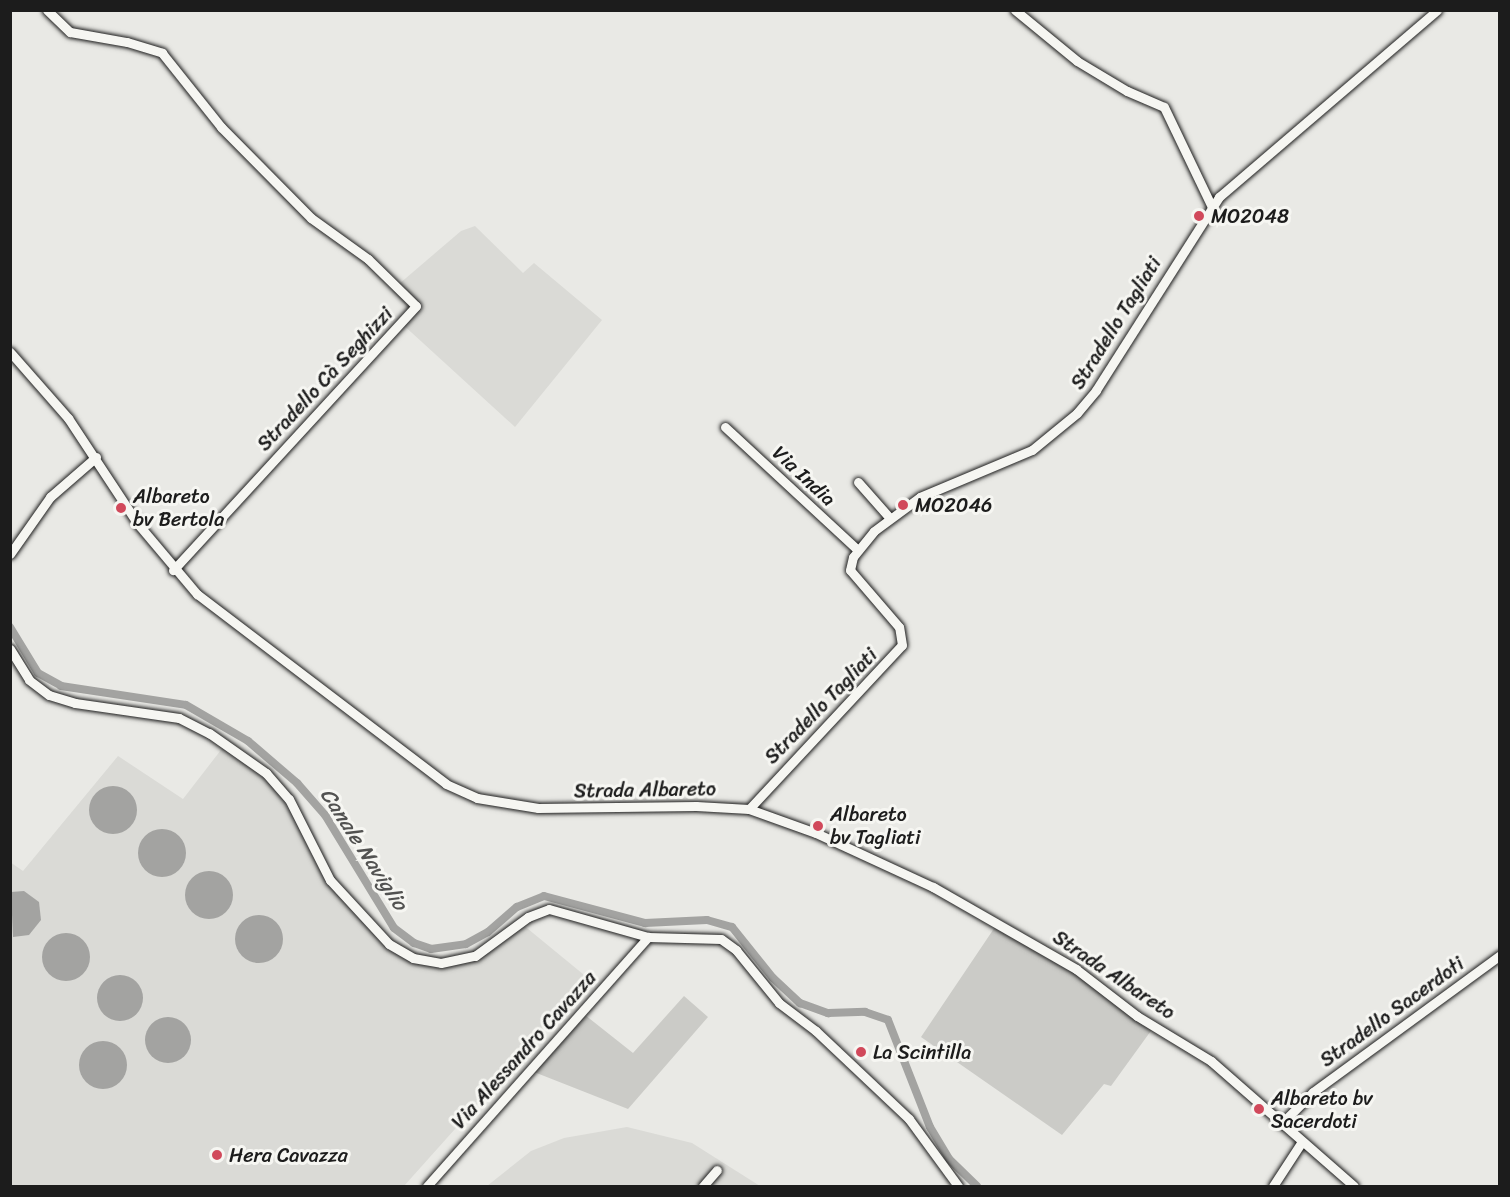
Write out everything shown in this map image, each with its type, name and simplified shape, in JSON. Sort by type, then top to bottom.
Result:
[{"type":"street","name":"Stradello Cà Seghizzi","points":[[47,10],[70,32],[127,42],[162,53],[221,127],[311,218],[368,259],[416,306],[173,570]]},
{"type":"street","points":[[1015,10],[1077,61],[1127,91],[1164,107],[1212,207]]},
{"type":"street","name":"Stradello Tagliati","points":[[749,809],[902,645],[899,627],[852,574],[851,561],[858,550],[889,518],[920,497],[1032,450],[1077,413],[1096,390],[1212,207],[1287,137],[1437,10]]},
{"type":"street","name":"Strada Albareto","points":[[10,352],[96,457],[138,524],[173,570],[197,594],[406,756],[462,793],[496,803],[538,808],[696,806],[749,809],[816,833],[923,882],[1052,955],[1137,1016],[1211,1061],[1301,1143],[1353,1186]]},
{"type":"street","name":"Via India","points":[[725,427],[858,550]]},
{"type":"street","points":[[10,554],[50,497],[96,457]]},
{"type":"street","points":[[858,482],[889,518]]},
{"type":"street","points":[[10,649],[29,680],[49,695],[75,703],[179,718],[210,733],[266,774],[289,799],[330,880],[389,944],[407,956],[441,963],[469,958],[545,910],[648,937],[715,937],[731,946],[779,1003],[816,1031],[909,1119],[958,1186]]},
{"type":"street","name":"Via Alessandro Cavazza","points":[[427,1186],[648,937]]},
{"type":"street","name":"Stradello Sacerdoti","points":[[1281,1124],[1313,1092],[1500,955]]},
{"type":"street","points":[[1273,1186],[1301,1143]]},
{"type":"street","points":[[703,1186],[717,1170]]},
{"type":"shaded area","points":[[475,226],[523,273],[534,263],[602,320],[515,427],[400,322],[409,309],[392,290],[461,231]]},
{"type":"shaded area","points":[[224,746],[277,788],[330,885],[392,951],[415,963],[440,966],[467,962],[483,957],[522,924],[589,979],[404,1186],[11,1186],[10,862],[23,871],[118,756],[183,799]]},
{"type":"shaded area","points":[[108,786],[118,786],[130,793],[137,805],[137,815],[130,827],[118,834],[108,834],[93,823],[89,815],[89,805],[100,790]]},
{"type":"shaded area","points":[[157,829],[167,829],[179,836],[186,848],[186,858],[179,870],[167,877],[157,877],[142,866],[138,858],[138,848],[149,833]]},
{"type":"shaded area","points":[[209,871],[226,878],[233,895],[226,912],[209,919],[192,912],[185,895],[192,878]]},
{"type":"shaded area","points":[[24,891],[39,902],[41,920],[29,935],[13,937],[11,892]]},
{"type":"shaded area","points":[[259,915],[276,922],[283,939],[276,956],[259,963],[242,956],[235,939],[242,922]]},
{"type":"shaded area","points":[[995,927],[1077,974],[1153,1028],[1111,1086],[1104,1084],[1062,1135],[921,1037]]},
{"type":"shaded area","points":[[66,933],[83,940],[90,957],[83,974],[66,981],[49,974],[42,957],[49,940]]},
{"type":"shaded area","points":[[120,975],[129,976],[136,982],[142,989],[142,1007],[136,1014],[129,1020],[120,1021],[111,1020],[104,1014],[98,1007],[97,998],[98,989],[104,982],[111,976]]},
{"type":"shaded area","points":[[684,996],[708,1017],[628,1109],[534,1072],[585,1015],[633,1053]]},
{"type":"shaded area","points":[[173,1017],[185,1023],[190,1031],[190,1049],[185,1057],[177,1062],[163,1063],[151,1057],[146,1049],[145,1035],[151,1023],[159,1018]]},
{"type":"shaded area","points":[[103,1041],[120,1048],[127,1065],[120,1082],[103,1089],[86,1082],[79,1065],[86,1048]]},
{"type":"shaded area","points":[[627,1127],[692,1143],[760,1186],[487,1186],[531,1151],[564,1138]]},
{"type":"waterway","name":"Canale Naviglio","points":[[10,627],[38,673],[61,686],[186,705],[248,741],[297,783],[325,815],[394,928],[414,943],[431,949],[466,944],[488,932],[517,907],[544,896],[645,923],[707,920],[732,927],[773,978],[800,1003],[828,1013],[865,1012],[888,1020],[930,1127],[949,1159],[977,1186]]},
{"type":"place","name":"MO2048","points":[[1199,216]]},
{"type":"place","name":"MO2046","points":[[903,505]]},
{"type":"place","name":"Albareto bv Bertola","points":[[121,508]]},
{"type":"place","name":"Albareto bv Tagliati","points":[[818,826]]},
{"type":"place","name":"La Scintilla","points":[[861,1052]]},
{"type":"place","name":"Albareto bv Sacerdoti","points":[[1259,1109]]},
{"type":"place","name":"Hera Cavazza","points":[[217,1155]]}]
